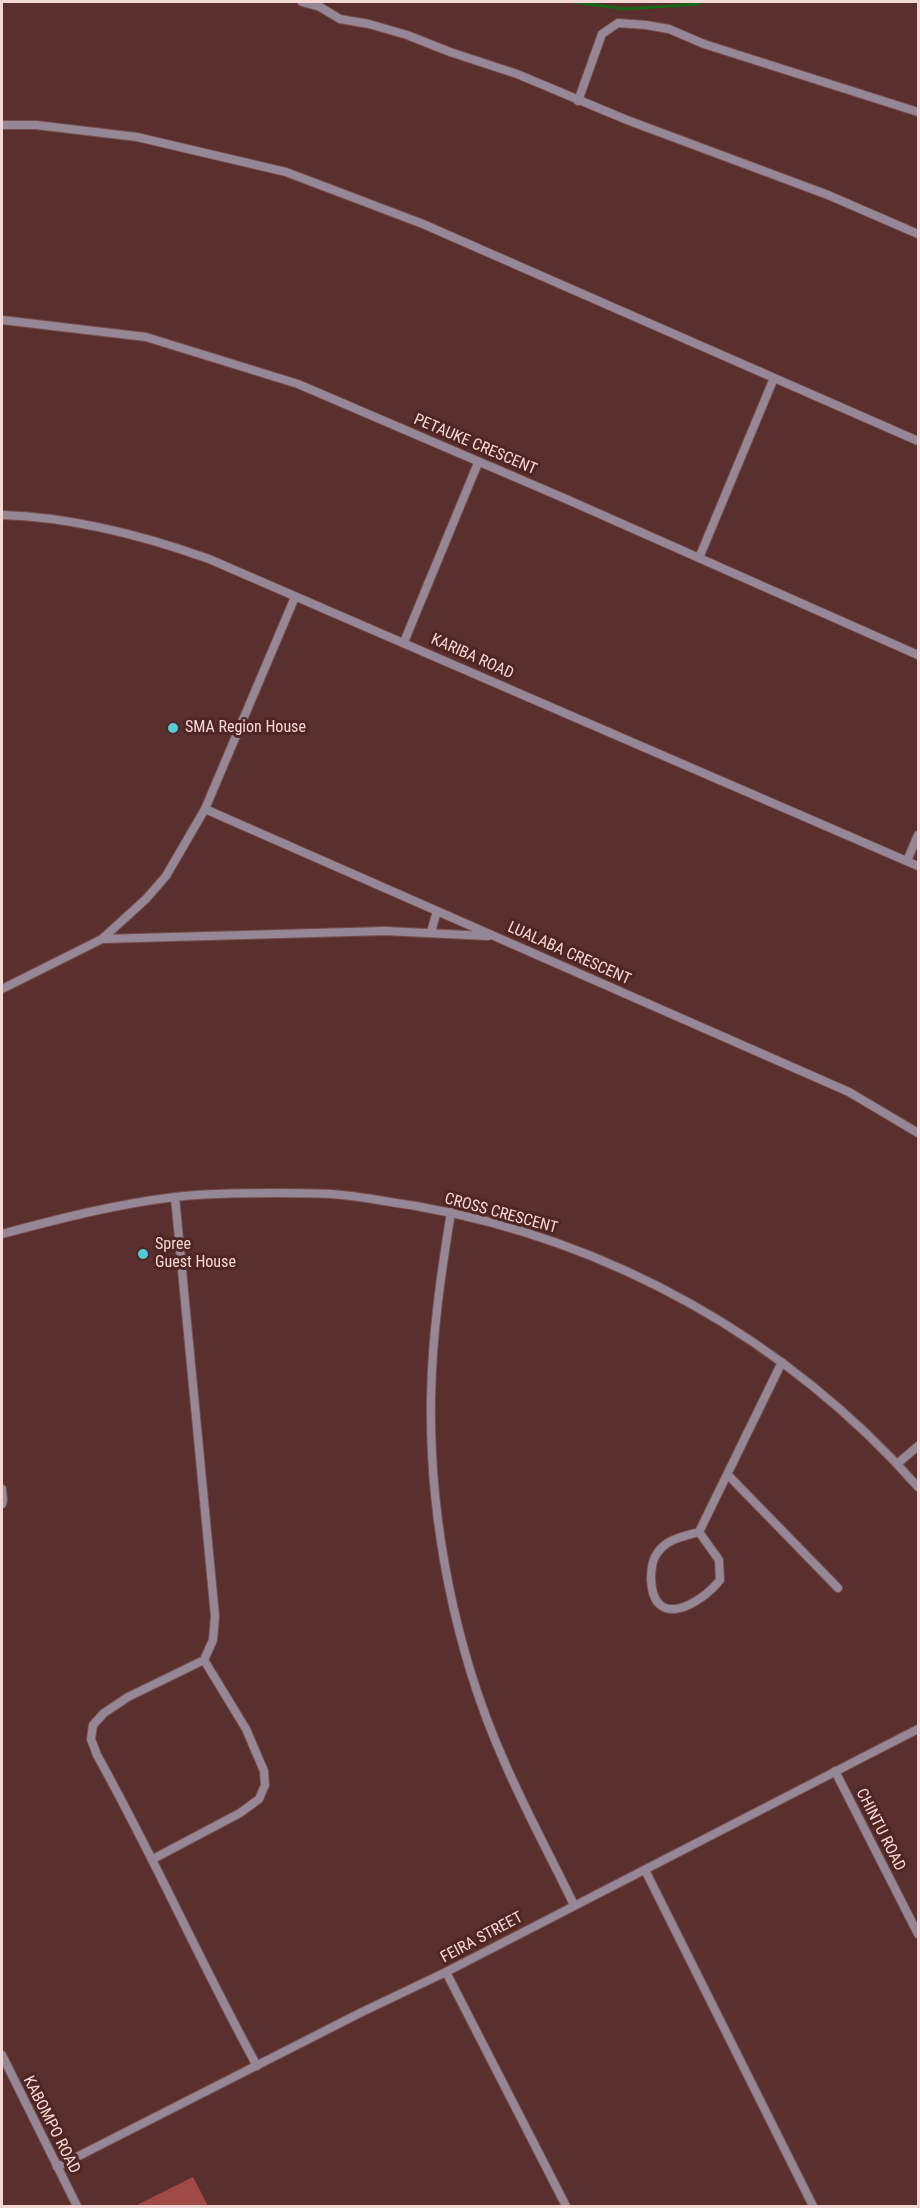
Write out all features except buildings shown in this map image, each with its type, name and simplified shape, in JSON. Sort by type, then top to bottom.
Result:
[{"type":"street","points":[[302,2],[320,7],[340,19],[369,24],[407,35],[501,68],[578,101],[828,195],[918,234]]},
{"type":"street","points":[[578,101],[602,34],[618,24],[669,28],[715,48],[918,112]]},
{"type":"street","points":[[2,124],[36,125],[137,137],[276,168],[423,224],[918,441]]},
{"type":"street","name":"PETAUKE CRESCENT","points":[[2,320],[131,335],[181,346],[298,384],[918,655]]},
{"type":"street","points":[[699,558],[774,378]]},
{"type":"street","points":[[404,642],[478,463]]},
{"type":"street","name":"KARIBA ROAD","points":[[2,515],[71,521],[157,541],[209,559],[918,866]]},
{"type":"street","points":[[2,988],[102,939],[146,899],[166,876],[205,809],[295,597]]},
{"type":"street","name":"LUALABA CRESCENT","points":[[205,809],[849,1092],[918,1133]]},
{"type":"street","points":[[907,861],[918,835]]},
{"type":"street","points":[[431,932],[437,910]]},
{"type":"street","points":[[102,939],[286,933],[431,932],[495,936]]},
{"type":"street","name":"CROSS CRESCENT","points":[[2,1234],[72,1216],[175,1197],[254,1193],[332,1194],[451,1212],[511,1228],[581,1251],[635,1274],[702,1310],[782,1362],[817,1389],[897,1464],[918,1487]]},
{"type":"street","points":[[175,1197],[215,1616],[213,1640],[204,1660],[128,1697],[104,1713],[93,1725],[91,1739],[97,1755],[153,1859],[218,1994],[257,2066]]},
{"type":"street","points":[[451,1212],[436,1310],[431,1398],[434,1488],[449,1592],[470,1669],[504,1760],[574,1905]]},
{"type":"street","points":[[699,1532],[719,1560],[720,1580],[698,1602],[674,1610],[657,1600],[652,1584],[651,1568],[657,1552],[668,1543],[699,1532],[782,1362]]},
{"type":"street","points":[[897,1464],[918,1446]]},
{"type":"street","points":[[728,1475],[838,1588]]},
{"type":"street","points":[[2,1489],[2,1504]]},
{"type":"street","points":[[153,1859],[240,1813],[259,1799],[265,1785],[264,1771],[246,1729],[204,1660]]},
{"type":"street","name":"FEIRA STREET","points":[[57,2167],[446,1972],[918,1729]]},
{"type":"street","name":"CHINTU ROAD","points":[[835,1771],[918,1934]]},
{"type":"street","points":[[645,1870],[813,2206]]},
{"type":"street","points":[[446,1972],[566,2206]]},
{"type":"street","name":"KABOMPO ROAD","points":[[2,2055],[77,2206]]},
{"type":"shaded area","points":[[193,2177],[208,2206],[135,2206]]},
{"type":"waterway","points":[[573,2],[626,9],[701,2]]},
{"type":"place","name":"SMA Region House","points":[[173,728]]},
{"type":"place","name":"Spree Guest House","points":[[143,1254]]}]
